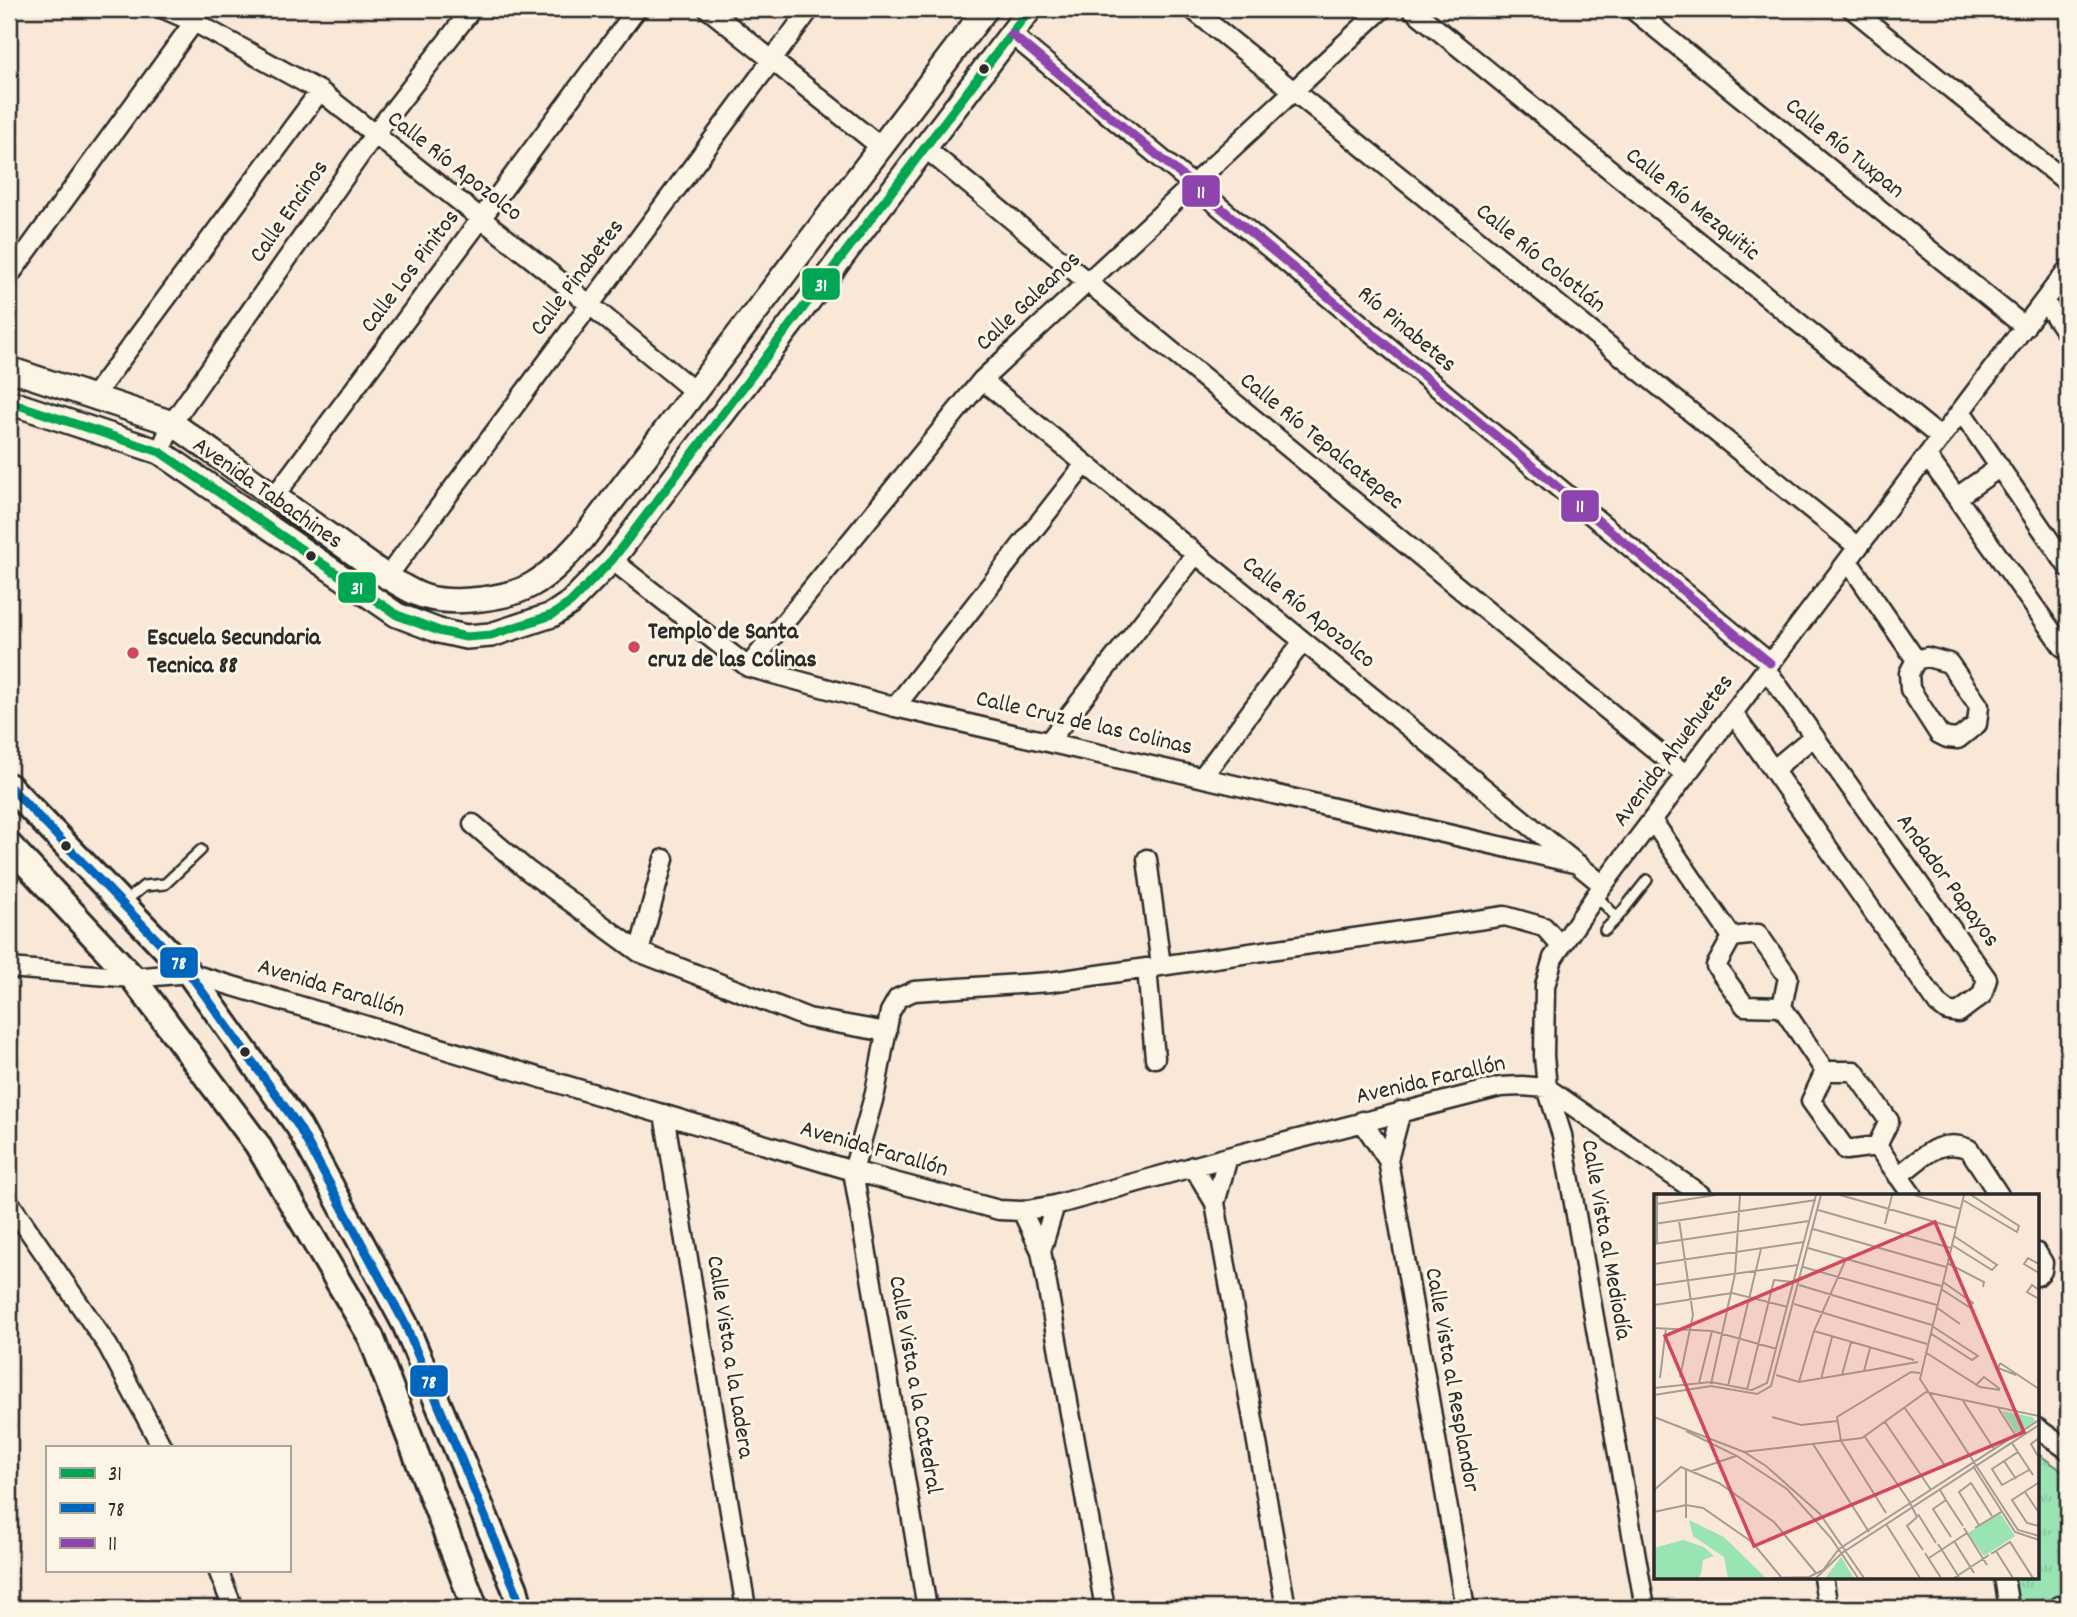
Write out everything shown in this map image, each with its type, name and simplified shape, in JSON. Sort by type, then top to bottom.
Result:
[{"type":"main road","points":[[9,786],[189,972],[299,1128],[405,1324],[515,1589],[520,1608]]},
{"type":"main road","points":[[9,845],[133,978],[257,1144],[371,1337],[475,1608]]},
{"type":"street","name":"Calle Río Apozolco","points":[[164,9],[197,15],[320,92],[589,304],[695,392]]},
{"type":"street","name":"Calle Encinos","points":[[160,452],[172,423],[374,135],[472,9]]},
{"type":"street","name":"Calle Los Pinitos","points":[[274,497],[637,9]]},
{"type":"street","points":[[708,9],[882,148]]},
{"type":"street","name":"Calle Pinabetes","points":[[387,577],[810,9]]},
{"type":"street","name":"Avenida Tabachines","points":[[9,369],[172,423],[387,577],[430,598],[457,600],[509,594],[532,585],[550,572],[582,540],[986,9]]},
{"type":"street","name":"Avenida Tabachines","points":[[9,402],[160,452],[397,615],[439,631],[466,637],[491,635],[552,615],[570,603],[612,560],[1031,9]]},
{"type":"street","name":"Calle Río Colotlán","points":[[1192,9],[1853,554],[1916,660]]},
{"type":"street","name":"Calle Galeanos","points":[[748,667],[982,380],[1382,9]]},
{"type":"street","name":"Calle Río Mezquitic","points":[[1412,9],[1941,438]]},
{"type":"street","name":"Calle Río Tuxpan","points":[[1632,9],[2025,327]]},
{"type":"street","points":[[1852,9],[2068,183]]},
{"type":"street","points":[[9,276],[197,15]]},
{"type":"street","name":"Río Pinabetes","points":[[1012,34],[1768,666]]},
{"type":"street","points":[[93,397],[320,92]]},
{"type":"street","name":"Calle Río Tepalcatepec","points":[[925,148],[1686,775]]},
{"type":"street","name":"Avenida Ahuehuetes","points":[[1547,1088],[1544,1056],[1545,986],[1553,958],[1652,820],[2068,269]]},
{"type":"street","points":[[2044,301],[2068,335]]},
{"type":"street","name":"Calle Río Apozolco","points":[[982,380],[1578,864],[1600,890]]},
{"type":"street","points":[[1961,411],[2068,567]]},
{"type":"street","points":[[1927,456],[2063,647],[2068,649]]},
{"type":"street","points":[[895,707],[1085,464]]},
{"type":"street","points":[[1957,497],[2000,467]]},
{"type":"street","points":[[1049,741],[1196,554]]},
{"type":"street","name":"Calle Cruz de las Colinas","points":[[612,560],[748,667],[895,707],[1578,864]]},
{"type":"street","points":[[1203,776],[1303,641]]},
{"type":"street","points":[[1927,657],[1949,663],[1979,706],[1977,724],[1958,739],[1939,734],[1910,689],[1909,673],[1916,660],[1927,657]]},
{"type":"street","name":"Andador Papayos","points":[[1733,713],[1938,1004],[1947,1011],[1958,1013],[1982,995],[1987,979],[1814,736],[1768,666]]},
{"type":"street","points":[[1773,769],[1814,736]]},
{"type":"street","points":[[1652,820],[1732,937]]},
{"type":"street","points":[[473,824],[527,870],[639,951],[808,1018],[887,1032]]},
{"type":"street","points":[[639,951],[664,859]]},
{"type":"street","points":[[1147,859],[1154,967],[1155,1058]]},
{"type":"street","points":[[853,1171],[875,1093],[892,1004],[898,998],[914,991],[1050,982],[1505,916],[1544,927],[1561,946]]},
{"type":"street","points":[[1732,937],[1758,934],[1788,977],[1782,1007],[1825,1071]]},
{"type":"street","points":[[1732,937],[1716,966],[1745,1006],[1782,1007]]},
{"type":"street","name":"Avenida Farallón","points":[[9,968],[133,978],[189,972],[853,1171],[999,1210],[1023,1211],[1055,1205],[1362,1121],[1500,1087],[1547,1088]]},
{"type":"street","points":[[1825,1071],[1854,1071],[1889,1121],[1877,1146]]},
{"type":"street","points":[[1825,1071],[1811,1101],[1846,1150],[1877,1146]]},
{"type":"street","points":[[1547,1088],[1700,1194]]},
{"type":"street","name":"Calle Vista al Mediodía","points":[[1547,1088],[1562,1135],[1645,1608]]},
{"type":"street","name":"Calle Vista al Resplandor","points":[[1388,1160],[1401,1111]]},
{"type":"street","name":"Calle Vista a la Ladera","points":[[664,1114],[746,1608]]},
{"type":"street","name":"Calle Vista al Resplandor","points":[[1362,1121],[1388,1160],[1465,1608]]},
{"type":"street","points":[[1898,1176],[1941,1145],[1953,1145],[1969,1149],[1998,1194]]},
{"type":"street","points":[[1877,1146],[1911,1194]]},
{"type":"street","points":[[1215,1203],[1228,1157]]},
{"type":"street","points":[[1193,1166],[1215,1203],[1286,1608]]},
{"type":"street","name":"Calle Vista a la Catedral","points":[[853,1171],[927,1608]]},
{"type":"street","points":[[9,1202],[108,1346],[161,1446]]},
{"type":"street","points":[[1041,1251],[1055,1205]]},
{"type":"street","points":[[1023,1211],[1041,1251],[1105,1608]]},
{"type":"street","points":[[2038,1255],[2043,1263],[2042,1271],[2038,1275]]},
{"type":"street","points":[[2038,1429],[2068,1450]]},
{"type":"street","points":[[219,1572],[233,1608]]},
{"type":"street","points":[[1823,1578],[1828,1608]]},
{"type":"street","points":[[2004,1578],[2009,1608]]},
{"type":"street","points":[[2061,1608],[2068,1607]]},
{"type":"lane","points":[[123,904],[144,886],[165,884],[201,850]]},
{"type":"lane","points":[[1605,930],[1647,880]]},
{"type":"lane","points":[[1600,890],[1617,918]]},
{"type":"green space","points":[[2038,1454],[2068,1475],[2068,1596],[2019,1604],[2014,1578],[2038,1578]]},
{"type":"transit line","name":"31","points":[[9,402],[160,452],[397,615],[439,631],[466,637],[491,635],[552,615],[570,603],[612,560],[1030,9]]},
{"type":"transit line","name":"11","points":[[1011,34],[1770,663]]},
{"type":"transit line","name":"78","points":[[9,786],[189,973],[299,1127],[405,1324],[515,1589],[520,1608]]},
{"type":"place","name":"Templo de Santa cruz de las Colinas","points":[[634,647]]},
{"type":"place","name":"Escuela Secundaria Tecnica 88","points":[[133,653]]}]
